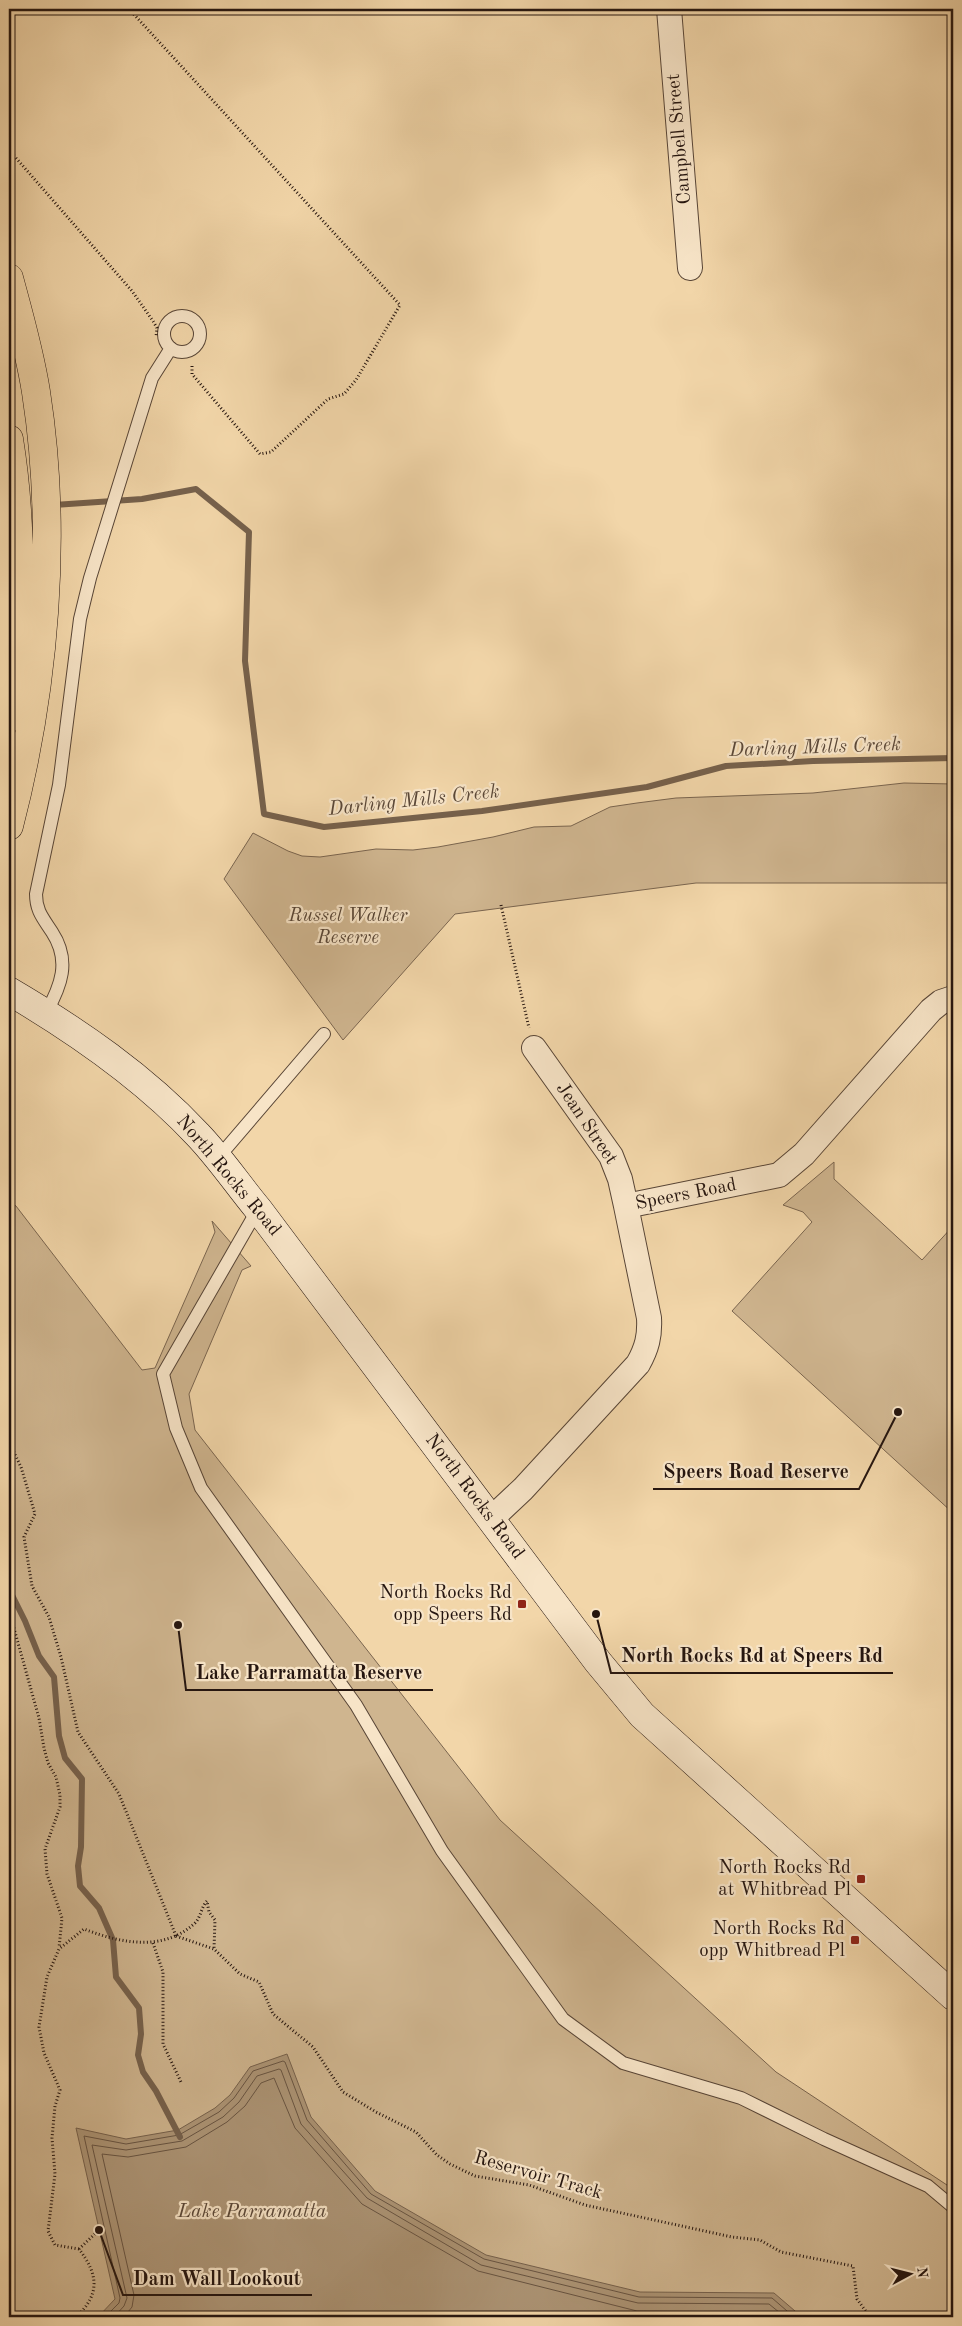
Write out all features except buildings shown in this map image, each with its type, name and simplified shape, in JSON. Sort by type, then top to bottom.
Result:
[{"type":"highway","points":[[9,278],[32,370],[42,442],[32,564],[17,640],[9,718]]},
{"type":"highway","points":[[9,442],[16,502],[32,564],[41,645],[33,713],[9,826]]},
{"type":"main road","name":"North Rocks Road","points":[[9,991],[46,1013],[147,1086],[199,1135],[258,1209],[598,1662],[642,1714],[951,1991]]},
{"type":"street","name":"Campbell Street","points":[[669,9],[690,268]]},
{"type":"street","name":"Speers Road","points":[[491,1518],[523,1489],[638,1364],[646,1348],[650,1330],[649,1318],[626,1206],[779,1175],[804,1154],[931,1010],[941,1002],[953,998]]},
{"type":"street","name":"Jean Street","points":[[534,1048],[610,1156],[620,1178],[626,1206]]},
{"type":"lane","points":[[46,1013],[60,986],[63,970],[53,934],[36,908],[36,894],[59,785],[80,619],[123,465],[152,378],[171,348]]},
{"type":"lane","points":[[217,1159],[324,1034]]},
{"type":"lane","points":[[258,1209],[164,1374],[176,1428],[201,1488],[356,1705],[442,1851],[563,2019],[623,2063],[741,2098],[824,2139],[928,2186],[953,2207]]},
{"type":"path","points":[[129,9],[400,305],[356,380],[344,394],[328,399],[270,452],[260,454],[192,374],[192,364]]},
{"type":"path","points":[[9,150],[132,290],[157,328],[156,337]]},
{"type":"path","points":[[501,905],[534,1048]]},
{"type":"path","points":[[9,1442],[21,1467],[35,1514],[24,1537],[32,1586],[49,1617],[61,1657],[78,1732],[120,1794],[176,1936]]},
{"type":"path","points":[[9,1624],[13,1625],[19,1641],[39,1718],[48,1764],[56,1777],[60,1795],[60,1808],[46,1849],[47,1874],[62,1918],[60,1949],[47,1977],[39,2027],[44,2053],[60,2090],[55,2106],[52,2138],[56,2174],[48,2231],[55,2245],[79,2249],[90,2263],[95,2284],[92,2298],[76,2317]]},
{"type":"path","points":[[60,1949],[84,1929],[113,1940],[153,1943],[176,1936],[196,1922],[204,1904],[208,1901],[209,1912],[215,1920],[214,1949]]},
{"type":"path","name":"Reservoir Track","points":[[176,1936],[214,1949],[240,1974],[259,1982],[273,2014],[313,2047],[343,2092],[376,2112],[416,2132],[437,2155],[450,2164],[475,2176],[529,2185],[585,2204],[722,2235],[760,2240],[781,2252],[853,2266],[857,2299],[870,2317]]},
{"type":"path","points":[[153,1943],[163,1972],[164,2044],[182,2082]]},
{"type":"path","points":[[79,2249],[99,2230]]},
{"type":"green space","name":"Russel Walker Reserve","points":[[904,783],[953,784],[953,883],[696,883],[455,914],[343,1040],[224,879],[253,833],[302,856],[320,857],[376,849],[413,850],[493,837],[534,827],[571,826],[610,807],[637,803],[676,798],[813,793]]},
{"type":"green space","points":[[834,1162],[834,1179],[922,1260],[953,1226],[953,1513],[732,1311],[812,1222],[803,1212],[783,1205]]},
{"type":"green space","points":[[9,1201],[16,1206],[142,1370],[155,1368],[215,1232],[212,1221],[251,1266],[242,1270],[189,1394],[195,1430],[500,1820],[776,2072],[953,2189],[953,2317],[9,2317]]},
{"type":"water","name":"Lake Parramatta","points":[[287,2054],[311,2117],[375,2191],[486,2255],[640,2292],[774,2293],[802,2317],[98,2317],[115,2299],[76,2128],[126,2139],[178,2130],[215,2108],[230,2095],[250,2067]]},
{"type":"waterway","name":"Darling Mills Creek","points":[[54,505],[142,499],[196,489],[249,532],[245,661],[264,814],[324,827],[482,811],[647,787],[726,766],[813,761],[953,758]]},
{"type":"waterway","points":[[9,1540],[9,1555]]},
{"type":"waterway","points":[[9,1589],[25,1621],[39,1656],[54,1677],[59,1736],[65,1758],[82,1779],[81,1847],[78,1866],[80,1886],[99,1908],[113,1940],[116,1977],[139,2008],[141,2034],[138,2055],[143,2072],[156,2091],[180,2137]]},
{"type":"place","name":"Speers Road Reserve","points":[[898,1412]]},
{"type":"place","name":"North Rocks Rd opp Speers Rd","points":[[522,1604]]},
{"type":"place","name":"North Rocks Rd at Speers Rd","points":[[596,1614]]},
{"type":"place","name":"Lake Parramatta Reserve","points":[[178,1625]]},
{"type":"place","name":"North Rocks Rd at Whitbread Pl","points":[[861,1879]]},
{"type":"place","name":"North Rocks Rd opp Whitbread Pl","points":[[855,1940]]},
{"type":"place","name":"Dam Wall Lookout","points":[[99,2230]]}]
